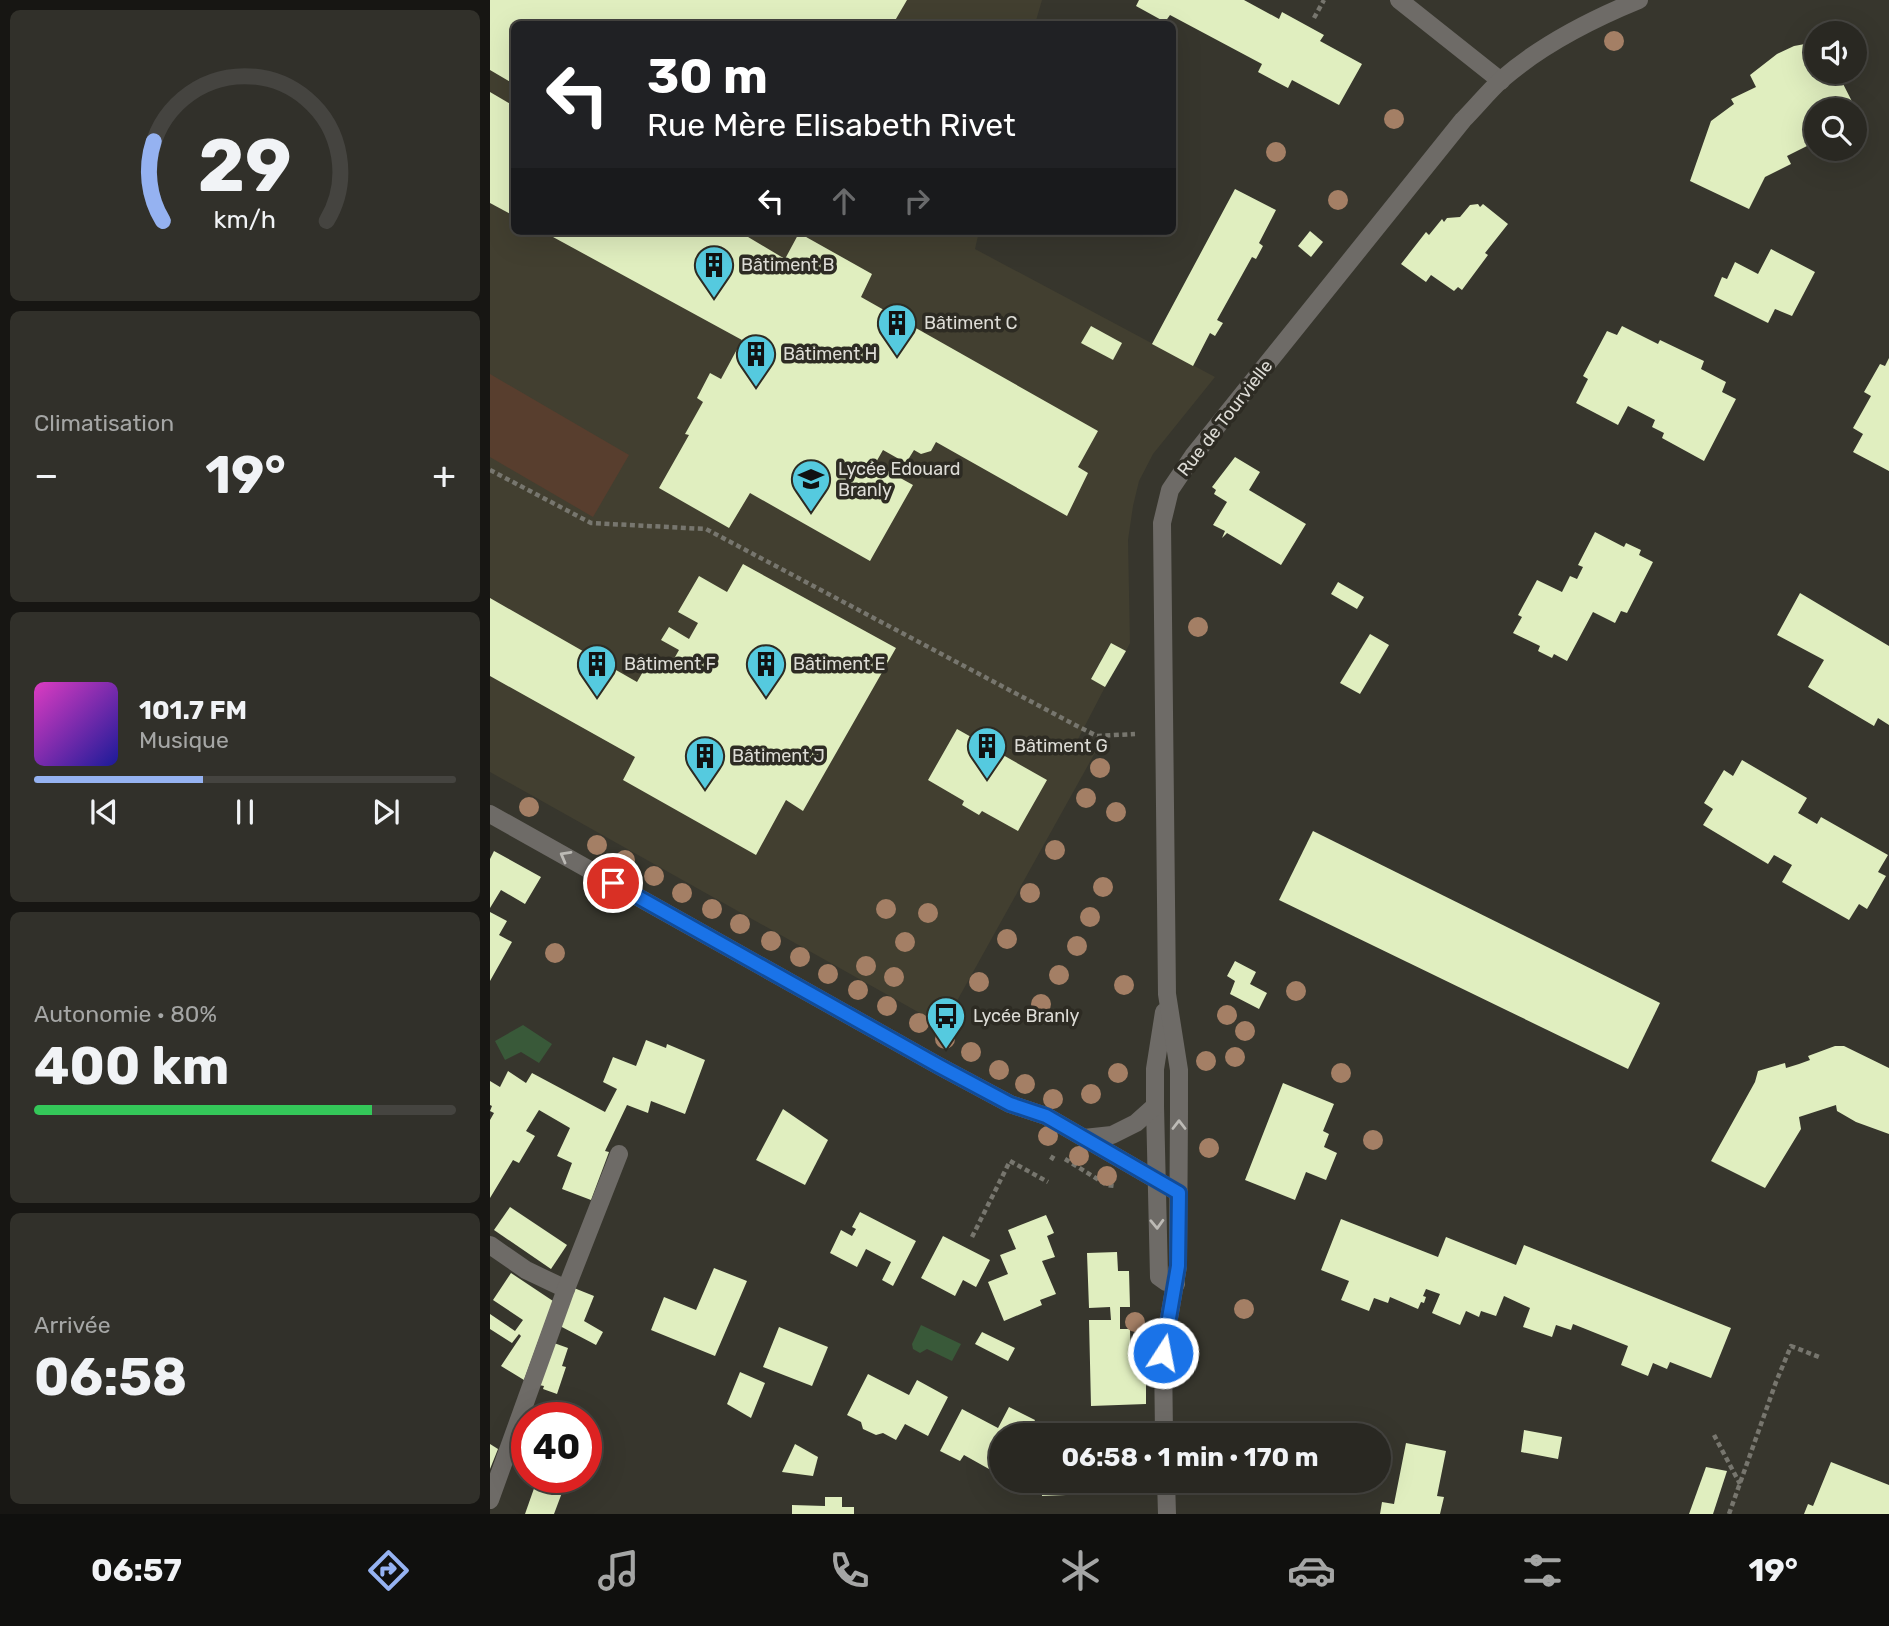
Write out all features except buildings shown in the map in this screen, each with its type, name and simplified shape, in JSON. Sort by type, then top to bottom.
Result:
[{"type":"street","points":[[1399,0],[1501,80]]},
{"type":"street","name":"Rue de Tourvielle","points":[[1164,1423],[1163,1353],[1178,1266],[1179,1193],[1179,1070],[1167,994],[1162,523],[1170,490],[1193,456],[1463,120],[1501,80],[1548,46],[1582,26],[1639,0]]},
{"type":"street","points":[[490,814],[939,1066],[1010,1104],[1046,1116],[1179,1193]]},
{"type":"street","name":"Rue de Tourvielle","points":[[1167,994],[1155,1069],[1156,1180],[1159,1277],[1175,1284]]},
{"type":"street","points":[[1084,1138],[1112,1135],[1136,1123],[1155,1106]]},
{"type":"street","points":[[490,1500],[566,1289],[619,1154]]},
{"type":"street","points":[[490,1245],[526,1270],[566,1289]]},
{"type":"street","points":[[1166,1493],[1167,1514]]},
{"type":"path","points":[[1314,18],[1324,0]]},
{"type":"path","points":[[490,470],[592,523],[706,529],[1097,736],[1135,734]]},
{"type":"path","points":[[972,1237],[1010,1161],[1048,1181]]},
{"type":"path","points":[[1729,1514],[1791,1346],[1819,1357]]},
{"type":"path","points":[[1714,1435],[1740,1484]]},
{"type":"shaded area","name":"Lycée Edouard Branly","points":[[490,0],[1042,0],[1036,21],[511,21],[511,235],[978,235],[975,249],[1215,377],[1153,454],[1139,481],[1128,540],[1130,643],[1126,651],[1111,643],[1091,678],[1105,687],[1077,741],[1096,751],[943,1026],[490,772]]},
{"type":"shaded area","points":[[490,374],[629,455],[593,517],[490,457]]},
{"type":"shaded area","points":[[523,1025],[552,1044],[539,1063],[521,1052],[505,1060],[495,1041]]},
{"type":"shaded area","points":[[921,1325],[961,1344],[952,1361],[927,1349],[920,1353],[913,1349],[912,1344]]},
{"type":"place","name":"Bâtiment B","points":[[714,299]]},
{"type":"place","name":"Bâtiment C","points":[[897,357]]},
{"type":"place","name":"Bâtiment H","points":[[756,388]]},
{"type":"place","name":"Lycée Edouard Branly","points":[[811,513]]},
{"type":"place","name":"Bâtiment F","points":[[597,698]]},
{"type":"place","name":"Bâtiment E","points":[[766,698]]},
{"type":"place","name":"Bâtiment G","points":[[987,780]]},
{"type":"place","name":"Bâtiment J","points":[[705,790]]},
{"type":"place","name":"Lycée Branly","points":[[946,1050]]},
{"type":"route","points":[[613,883],[939,1066],[1010,1104],[1046,1116],[1179,1193],[1178,1266],[1163,1353]]}]
